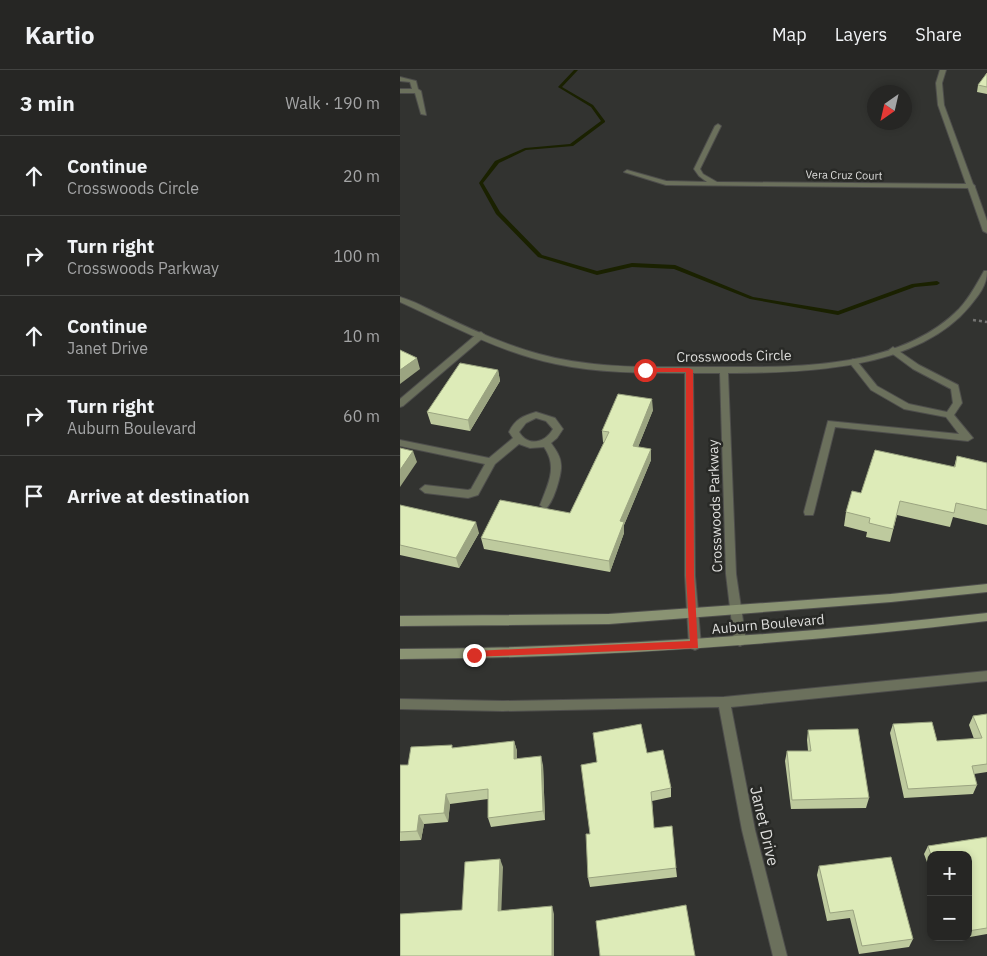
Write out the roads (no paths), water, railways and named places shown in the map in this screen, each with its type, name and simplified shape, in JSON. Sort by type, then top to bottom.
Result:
[{"type":"main road","name":"Auburn Boulevard","points":[[400,621],[609,619],[891,598],[987,588]]},
{"type":"main road","name":"Auburn Boulevard","points":[[400,654],[474,655],[695,645],[904,628],[987,617]]},
{"type":"street","points":[[944,70],[939,83],[941,105],[987,231]]},
{"type":"street","points":[[400,79],[413,81],[415,91],[418,91],[424,114]]},
{"type":"street","points":[[400,92],[415,91]]},
{"type":"street","points":[[716,184],[700,175],[697,169],[718,126]]},
{"type":"street","name":"Vera Cruz Court","points":[[627,172],[666,183],[972,186]]},
{"type":"street","name":"Crosswoods Circle","points":[[400,299],[534,356],[586,366],[689,370],[803,369],[853,362],[924,338],[956,318],[977,295],[987,273]]},
{"type":"street","points":[[400,404],[482,335]]},
{"type":"street","points":[[893,350],[916,367],[955,387],[958,403],[949,415]]},
{"type":"street","points":[[809,512],[831,423],[968,438],[949,415],[907,407],[874,388],[853,362]]},
{"type":"street","name":"Crosswoods Parkway","points":[[689,370],[690,576],[693,612]]},
{"type":"street","name":"Crosswoods Parkway","points":[[724,370],[731,574],[740,641]]},
{"type":"street","points":[[541,416],[555,422],[558,429],[555,437],[546,443],[525,444],[517,440],[514,432],[517,424],[525,418],[541,416]]},
{"type":"street","points":[[425,489],[468,494],[475,492],[491,462],[517,440]]},
{"type":"street","points":[[400,443],[491,462]]},
{"type":"street","points":[[544,505],[558,471],[555,453],[546,443]]},
{"type":"street","points":[[693,612],[695,645]]},
{"type":"street","points":[[400,704],[503,706],[724,702],[987,676]]},
{"type":"street","name":"Janet Drive","points":[[724,702],[739,791],[756,869],[780,956]]},
{"type":"waterway","points":[[576,70],[560,87],[592,106],[603,121],[571,145],[525,149],[497,162],[481,183],[498,213],[540,256],[597,273],[632,265],[675,267],[752,298],[838,313],[914,285],[937,283]]}]
